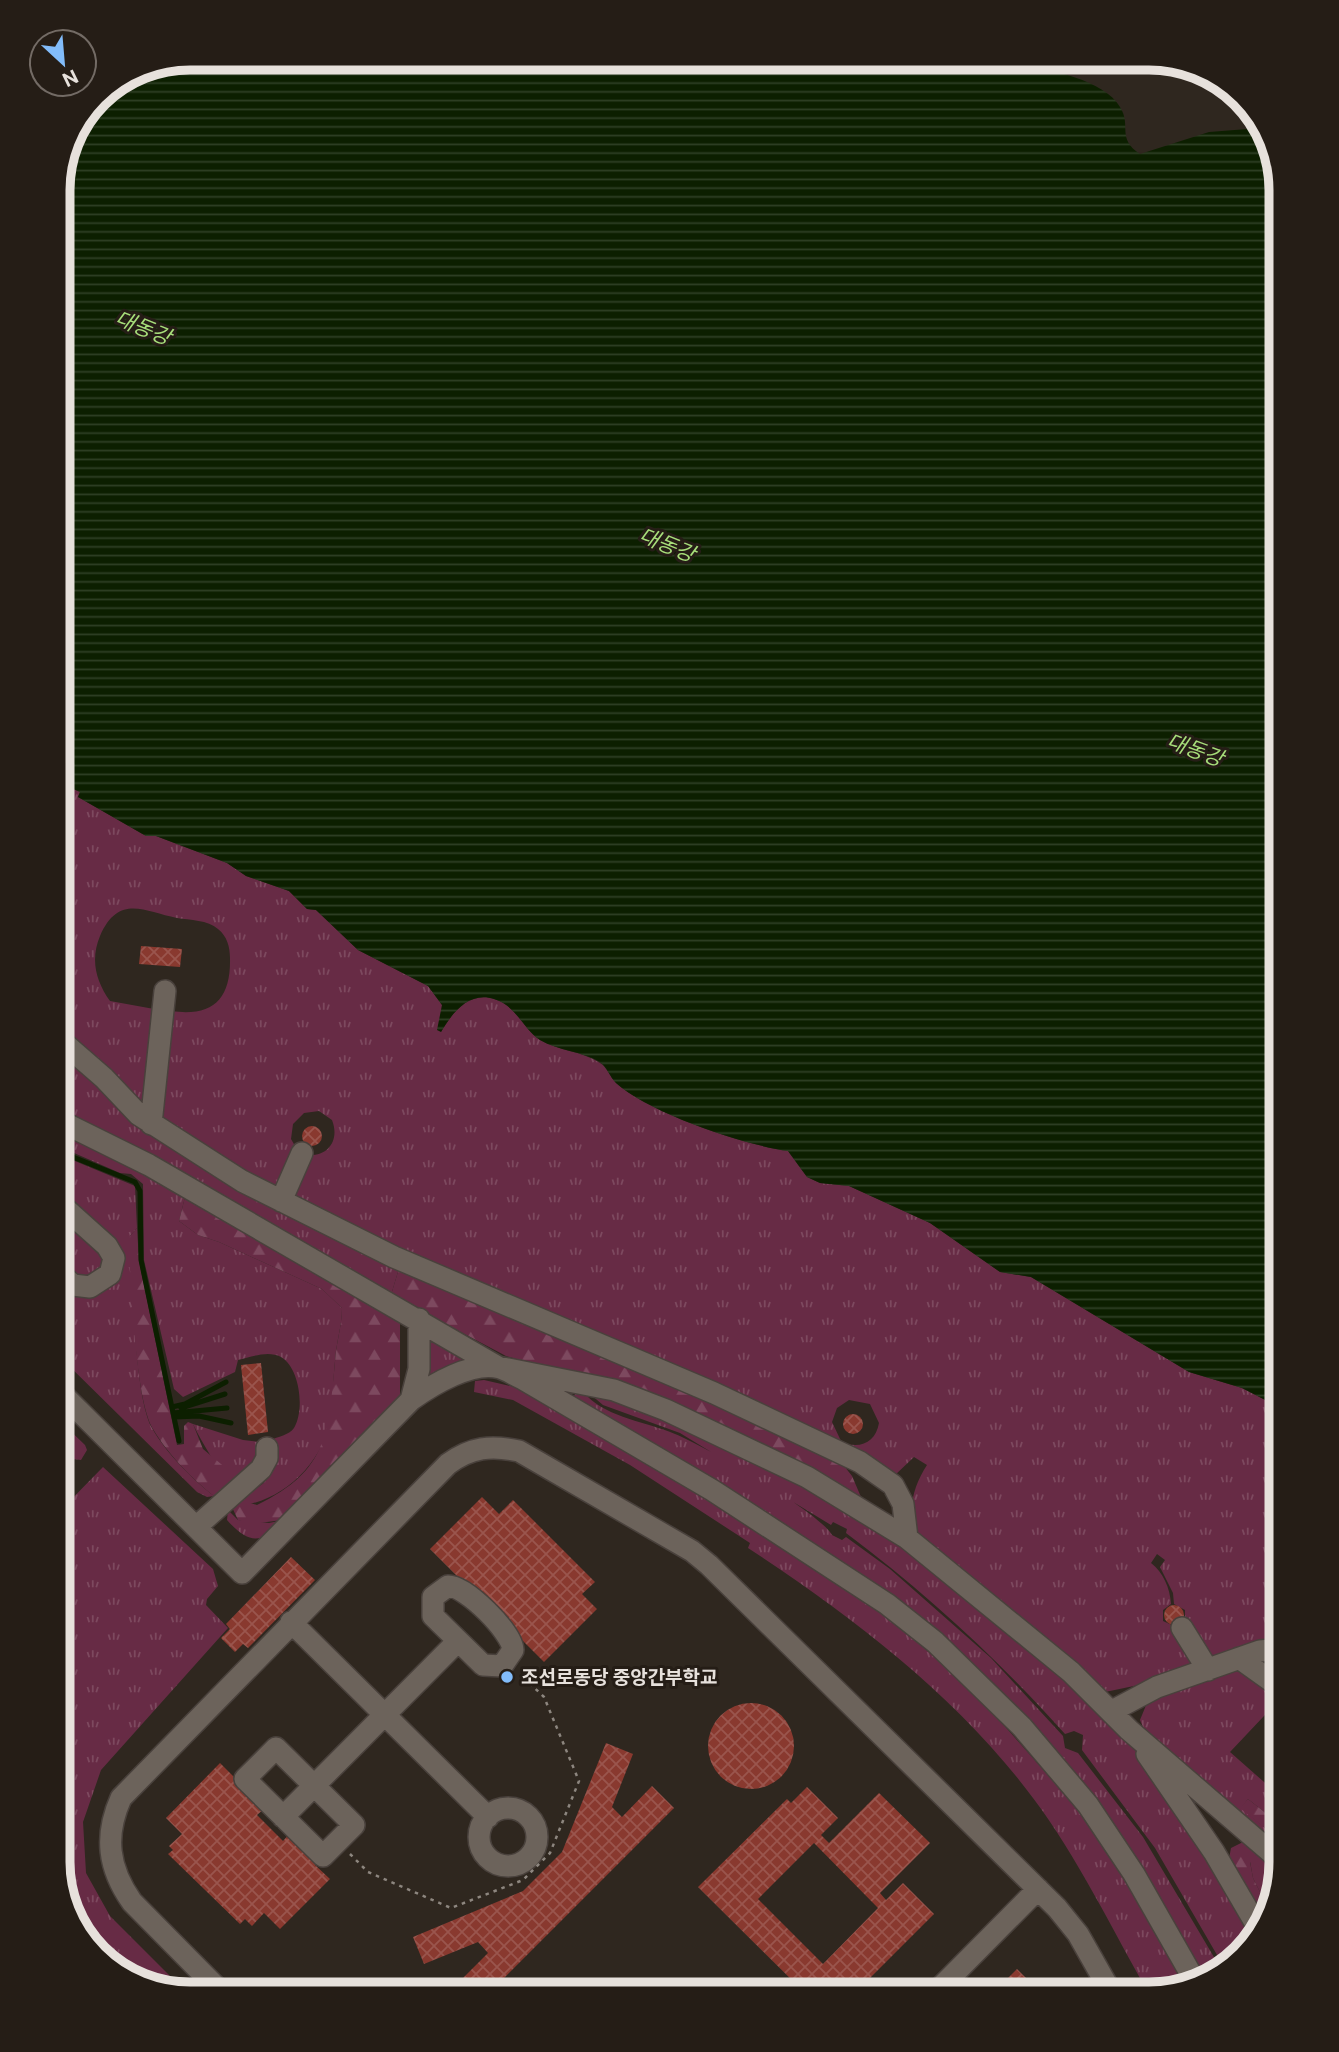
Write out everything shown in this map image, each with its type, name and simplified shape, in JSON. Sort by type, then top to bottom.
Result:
[{"type":"street","points":[[151,1124],[165,991]]},
{"type":"street","points":[[70,1049],[151,1124],[242,1181],[394,1256],[842,1445],[893,1485],[903,1504],[907,1538]]},
{"type":"street","points":[[70,1126],[149,1165],[572,1407],[712,1490],[887,1604],[935,1642],[1022,1727],[1088,1805],[1134,1874],[1191,1974]]},
{"type":"street","points":[[281,1201],[302,1153]]},
{"type":"street","points":[[70,1213],[107,1246],[114,1258],[110,1274],[90,1287],[70,1282]]},
{"type":"street","points":[[411,1400],[418,1368],[419,1319]]},
{"type":"street","points":[[70,1402],[242,1573],[411,1400],[440,1380],[461,1372],[498,1367],[614,1390],[656,1405],[807,1477],[907,1538],[1071,1672],[1129,1730],[1214,1852],[1254,1920]]},
{"type":"street","points":[[211,1982],[132,1902],[121,1886],[112,1865],[109,1841],[112,1818],[121,1798],[135,1780],[448,1464],[462,1454],[479,1448],[498,1446],[519,1451],[692,1551],[709,1565],[1038,1889],[1078,1934],[1105,1982]]},
{"type":"street","points":[[196,1527],[261,1469],[267,1458],[267,1448]]},
{"type":"street","points":[[449,1586],[461,1588],[511,1636],[513,1650],[508,1661],[496,1668],[483,1665],[458,1641],[433,1616],[431,1610],[437,1591],[449,1586]]},
{"type":"street","points":[[291,1622],[488,1816]]},
{"type":"street","points":[[1182,1628],[1208,1670]]},
{"type":"street","points":[[283,1817],[458,1641]]},
{"type":"street","points":[[1112,1711],[1157,1687],[1239,1658],[1269,1651]]},
{"type":"street","points":[[1239,1658],[1269,1679]]},
{"type":"street","points":[[1129,1730],[1269,1850]]},
{"type":"street","points":[[276,1748],[314,1786],[354,1825],[323,1856],[245,1779],[276,1748]]},
{"type":"street","points":[[510,1808],[527,1815],[537,1832],[533,1861],[511,1866],[502,1865],[485,1855],[479,1837],[488,1816],[501,1809],[510,1808]]},
{"type":"street","points":[[1214,1852],[1241,1826]]},
{"type":"street","points":[[946,1982],[1038,1889]]},
{"type":"path","points":[[337,1842],[368,1872],[451,1908],[523,1880],[533,1861],[550,1853],[579,1781],[544,1697],[508,1661]]},
{"type":"green space","points":[[70,787],[80,792],[78,797],[146,836],[156,836],[227,863],[246,876],[289,891],[307,909],[316,910],[358,950],[428,986],[442,1005],[441,1032],[456,1011],[469,1001],[485,997],[502,1002],[540,1040],[600,1063],[616,1083],[651,1105],[723,1135],[788,1151],[807,1177],[820,1183],[849,1186],[930,1223],[1000,1272],[1031,1277],[1189,1372],[1242,1388],[1269,1402],[1269,1646],[1209,1664],[1185,1621],[1185,1610],[1174,1604],[1173,1593],[1160,1567],[1165,1560],[1157,1554],[1151,1563],[1165,1581],[1171,1604],[1163,1610],[1163,1621],[1176,1627],[1202,1666],[1153,1682],[1105,1692],[918,1536],[912,1517],[913,1499],[927,1465],[914,1457],[894,1476],[847,1444],[864,1444],[875,1434],[879,1423],[870,1404],[849,1400],[837,1408],[832,1422],[841,1441],[838,1446],[546,1318],[286,1195],[307,1155],[321,1153],[333,1140],[332,1120],[319,1111],[304,1113],[293,1124],[291,1139],[295,1146],[281,1194],[161,1126],[171,1011],[198,1011],[217,1002],[227,984],[229,946],[221,932],[209,924],[134,909],[116,914],[107,923],[97,945],[95,962],[101,986],[110,1001],[154,1009],[146,1108],[70,1042]]},
{"type":"green space","points":[[70,1056],[140,1124],[400,1265],[391,1295],[70,1121]]},
{"type":"green space","points":[[70,1132],[186,1193],[179,1221],[198,1235],[322,1289],[342,1308],[327,1433],[320,1449],[298,1478],[269,1497],[236,1506],[234,1503],[262,1485],[269,1475],[270,1440],[294,1428],[300,1401],[293,1370],[281,1357],[260,1355],[238,1360],[235,1372],[183,1397],[174,1389],[144,1260],[143,1184],[131,1174],[120,1173],[70,1151]]},
{"type":"green space","points":[[70,1159],[135,1186],[137,1228],[130,1236],[138,1364],[146,1412],[152,1428],[172,1456],[214,1496],[207,1497],[197,1492],[70,1367],[70,1279],[115,1274],[70,1213]]},
{"type":"green space","points":[[186,1193],[400,1320],[400,1396],[289,1519],[253,1524],[238,1520],[231,1505],[247,1502],[257,1505],[299,1478],[311,1463],[320,1447],[330,1409],[342,1308],[322,1289],[198,1235],[179,1221]]},
{"type":"green space","points":[[70,1221],[108,1263],[83,1281],[70,1272]]},
{"type":"green space","points":[[137,1228],[139,1261],[177,1445],[184,1444],[184,1426],[188,1422],[193,1424],[203,1449],[227,1469],[230,1487],[214,1496],[173,1456],[153,1429],[147,1414],[138,1369],[128,1248],[130,1236]]},
{"type":"green space","points":[[400,1265],[711,1398],[837,1457],[852,1476],[861,1497],[858,1500],[557,1371],[506,1356],[391,1295]]},
{"type":"green space","points":[[430,1336],[473,1357],[426,1380]]},
{"type":"green space","points":[[484,1380],[519,1388],[709,1494],[883,1613],[986,1705],[1076,1807],[1146,1910],[1183,1977],[1142,1982],[1080,1869],[1033,1798],[971,1726],[901,1661],[826,1602],[748,1548],[750,1543],[630,1465],[513,1400],[474,1392],[475,1381]]},
{"type":"green space","points":[[586,1391],[587,1396],[606,1410],[690,1441],[785,1496],[832,1535],[842,1540],[846,1537],[890,1569],[991,1658],[1063,1736],[1065,1748],[1078,1753],[1143,1837],[1216,1961],[1197,1972],[1155,1898],[945,1649],[572,1398],[577,1392]]},
{"type":"green space","points":[[590,1394],[612,1398],[726,1444],[903,1541],[1068,1682],[1140,1754],[1251,1925],[1234,1947],[1219,1959],[1155,1848],[1082,1750],[1083,1735],[1074,1731],[1065,1734],[1014,1679],[960,1628],[905,1579],[846,1533],[847,1529],[833,1522],[831,1525],[680,1433],[603,1405]]},
{"type":"green space","points":[[193,1424],[243,1440],[260,1442],[261,1459],[230,1487]]},
{"type":"green space","points":[[70,1431],[87,1450],[81,1460],[72,1459]]},
{"type":"green space","points":[[103,1467],[213,1569],[218,1586],[207,1599],[206,1605],[228,1628],[101,1770],[83,1822],[86,1873],[110,1916],[175,1981],[137,1970],[111,1952],[86,1922],[74,1893],[70,1862],[70,1501]]},
{"type":"green space","points":[[228,1510],[238,1520],[269,1523],[289,1519],[265,1536],[251,1538],[227,1520]]},
{"type":"green space","points":[[1238,1668],[1269,1690],[1269,1711],[1230,1752],[1269,1786],[1269,1816],[1248,1799],[1241,1808],[1269,1831],[1269,1842],[1146,1734],[1140,1720],[1149,1698]]},
{"type":"green space","points":[[1248,1799],[1269,1816],[1269,1831],[1240,1808]]},
{"type":"green space","points":[[1245,1841],[1269,1859],[1268,1872],[1250,1862],[1253,1878],[1263,1898],[1257,1913],[1229,1859],[1231,1848]]},
{"type":"green space","points":[[1250,1861],[1268,1872],[1263,1898],[1253,1878]]},
{"type":"water","name":"대동강","points":[[190,70],[1049,70],[1083,81],[1111,96],[1123,114],[1128,143],[1140,154],[1209,132],[1253,130],[1265,159],[1269,190],[1269,1402],[1242,1388],[1189,1372],[1031,1277],[1000,1272],[930,1223],[849,1186],[820,1183],[807,1177],[788,1151],[723,1135],[651,1105],[616,1083],[600,1062],[540,1040],[502,1002],[485,997],[469,1001],[456,1011],[441,1032],[437,1030],[442,1005],[428,986],[358,950],[316,910],[307,909],[289,891],[246,876],[227,863],[156,836],[146,836],[78,797],[80,792],[70,787],[70,182],[82,137],[95,117],[111,100],[130,86],[151,76]]},
{"type":"building","points":[[141,946],[182,949],[180,967],[139,964]]},
{"type":"building","points":[[312,1126],[319,1129],[322,1136],[319,1143],[312,1146],[305,1143],[302,1136],[305,1129]]},
{"type":"building","points":[[261,1363],[268,1432],[248,1435],[241,1365]]},
{"type":"building","points":[[853,1414],[860,1417],[863,1424],[860,1431],[853,1434],[846,1431],[843,1424],[846,1417]]},
{"type":"building","points":[[482,1497],[499,1514],[513,1500],[595,1582],[582,1594],[597,1609],[544,1662],[501,1619],[505,1616],[479,1590],[475,1594],[430,1549]]},
{"type":"building","points":[[291,1557],[315,1580],[248,1648],[243,1644],[235,1652],[221,1638],[230,1629],[226,1624]]},
{"type":"building","points":[[1174,1605],[1181,1608],[1184,1615],[1181,1622],[1174,1625],[1167,1622],[1164,1615],[1167,1608]]},
{"type":"building","points":[[751,1703],[768,1706],[782,1715],[791,1729],[794,1746],[791,1763],[782,1777],[768,1786],[751,1789],[734,1786],[720,1777],[711,1763],[708,1746],[711,1729],[720,1715],[734,1706]]},
{"type":"building","points":[[606,1743],[633,1754],[612,1807],[622,1817],[652,1786],[674,1808],[500,1982],[459,1982],[488,1953],[478,1942],[424,1964],[413,1937],[523,1891],[562,1852]]},
{"type":"building","points":[[220,1763],[265,1808],[257,1815],[283,1841],[291,1832],[320,1860],[315,1865],[330,1879],[280,1929],[264,1913],[252,1926],[245,1919],[240,1924],[168,1854],[173,1850],[169,1846],[182,1834],[166,1818]]},
{"type":"building","points":[[807,1787],[838,1818],[821,1835],[829,1843],[879,1793],[930,1843],[880,1893],[886,1900],[903,1883],[934,1914],[866,1982],[794,1982],[698,1887],[787,1799],[791,1803]],"holes":[[[814,1843],[878,1908],[823,1964],[758,1899]]]},
{"type":"building","points":[[1017,1969],[1030,1982],[1004,1982]]},
{"type":"waterway","points":[[70,1156],[135,1182],[140,1191],[141,1260],[179,1441]]},
{"type":"waterway","points":[[172,1407],[185,1404],[226,1382]]},
{"type":"waterway","points":[[181,1408],[225,1394]]},
{"type":"waterway","points":[[173,1413],[227,1408]]},
{"type":"waterway","points":[[174,1417],[199,1416],[231,1423]]},
{"type":"place","name":"조선로동당 중앙간부학교","points":[[507,1677]]}]
